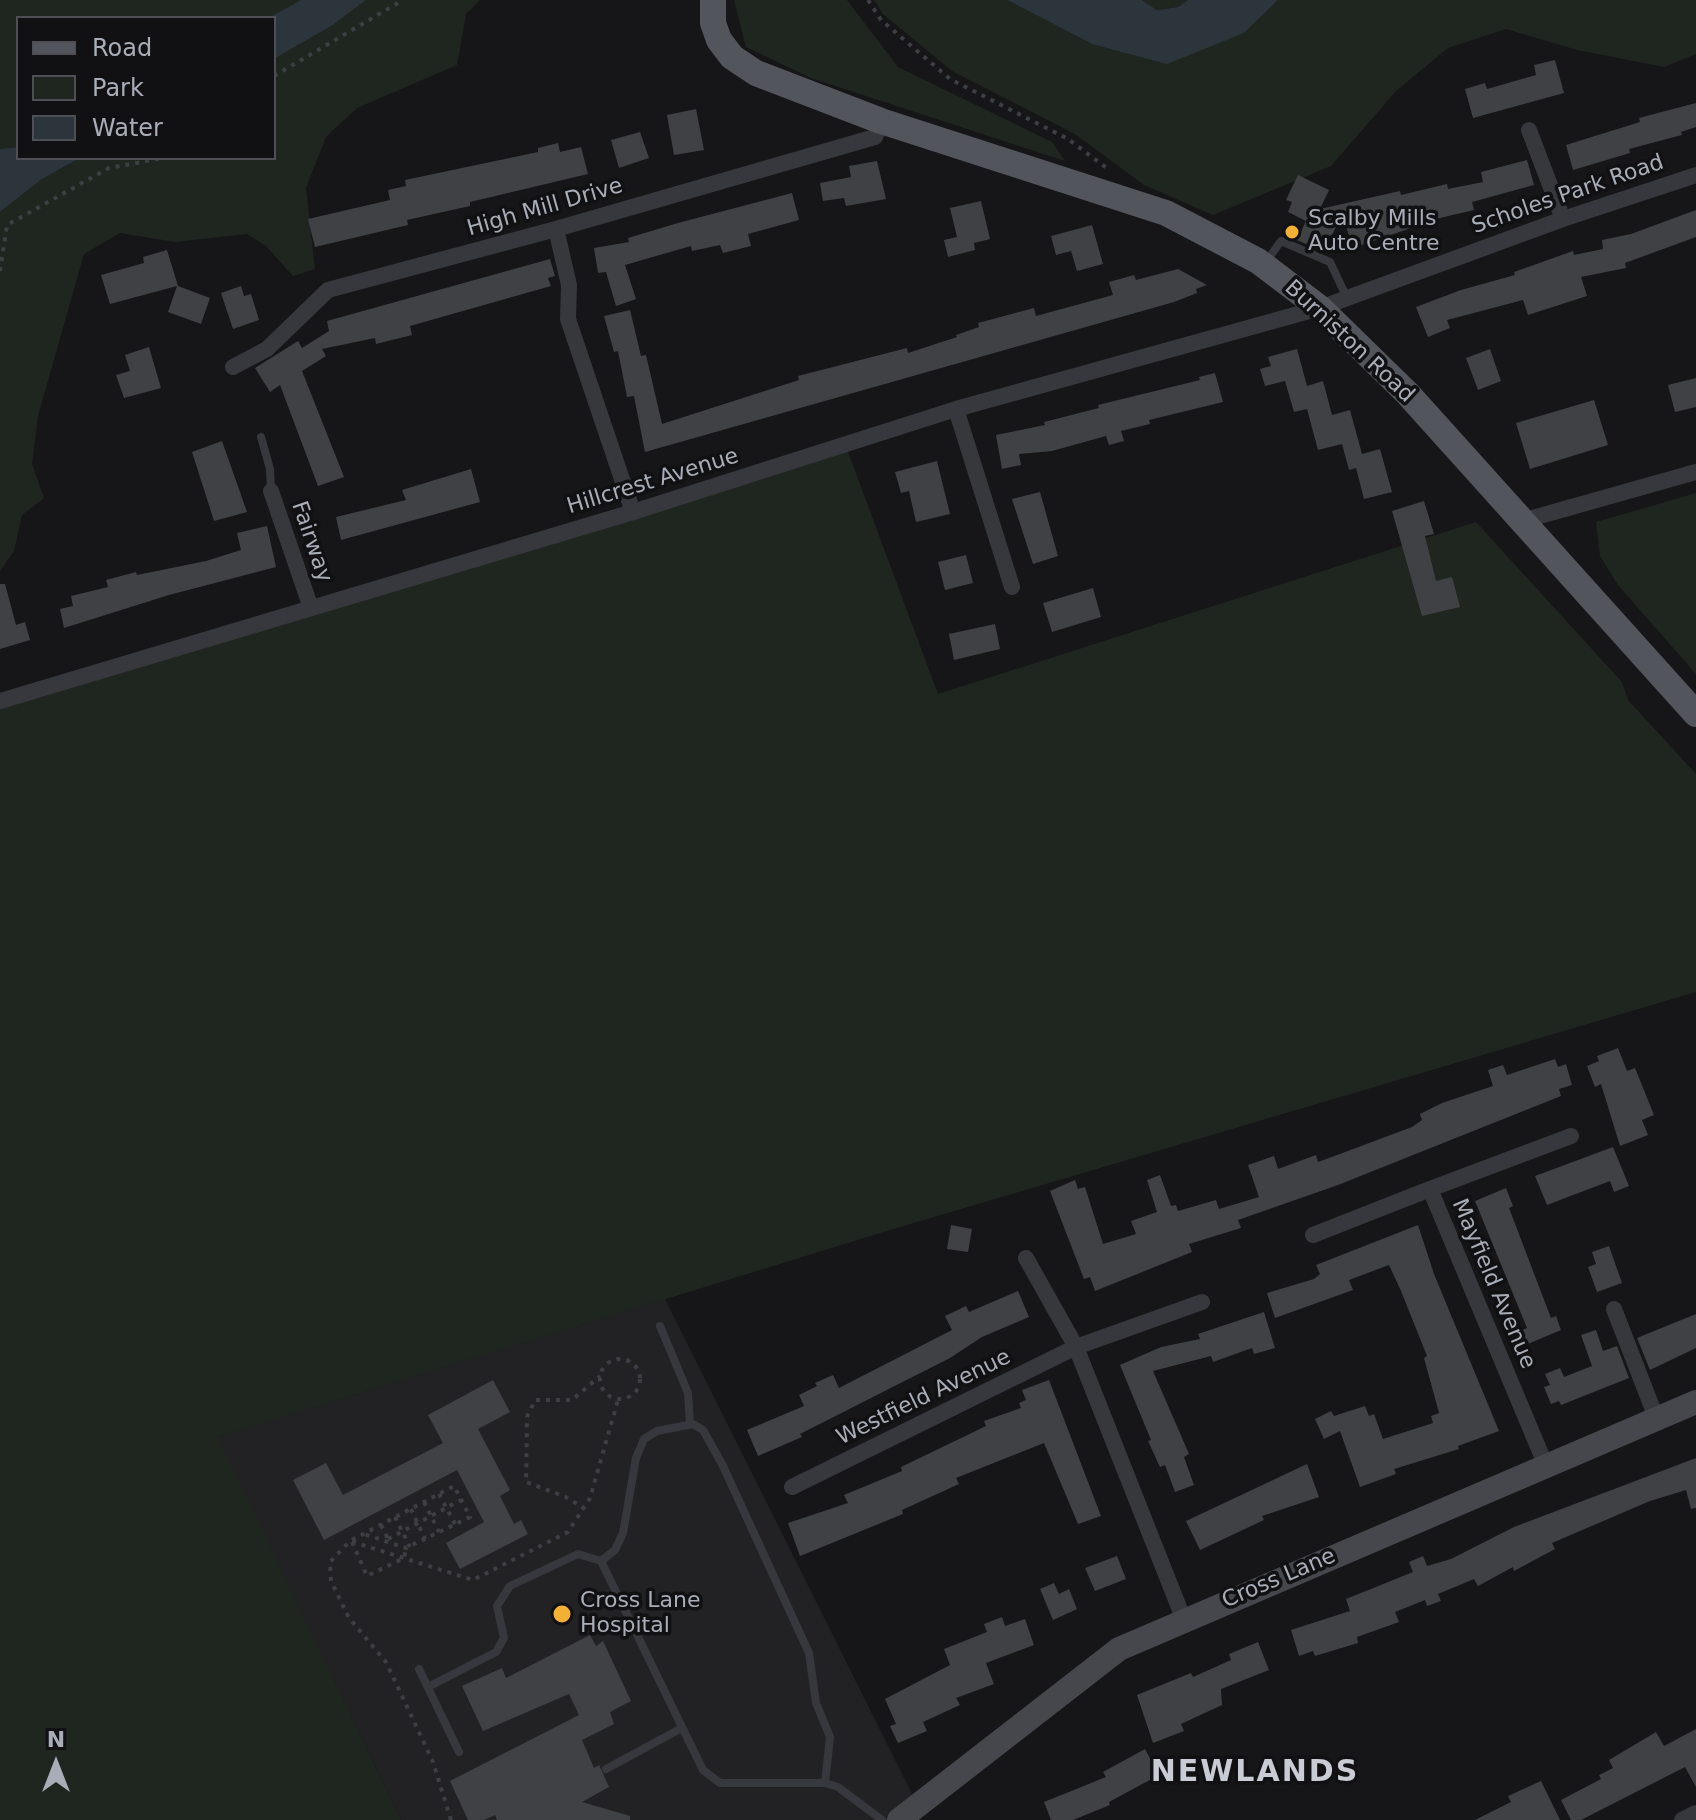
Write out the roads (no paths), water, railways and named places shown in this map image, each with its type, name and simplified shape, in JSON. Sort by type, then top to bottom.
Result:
[{"type":"main road","name":"Burniston Road","points":[[713,0],[713,23],[719,40],[732,57],[756,73],[881,121],[1166,213],[1264,266],[1320,308],[1408,394],[1696,714]]},
{"type":"street","name":"High Mill Drive","points":[[233,367],[267,349],[328,290],[556,229],[875,137],[881,121]]},
{"type":"street","points":[[1529,130],[1563,219]]},
{"type":"street","name":"Scholes Park Road","points":[[1320,308],[1563,219],[1696,175]]},
{"type":"street","points":[[556,229],[569,285],[568,319],[633,512]]},
{"type":"street","name":"Hillcrest Avenue","points":[[0,701],[633,512],[956,409],[1320,308]]},
{"type":"street","points":[[956,409],[1012,587]]},
{"type":"street","points":[[1522,521],[1696,472]]},
{"type":"street","name":"Fairway","points":[[271,491],[311,608]]},
{"type":"street","points":[[1430,1189],[1571,1136]]},
{"type":"street","name":"Mayfield Avenue","points":[[1313,1235],[1430,1189],[1546,1466]]},
{"type":"street","points":[[1026,1258],[1076,1347],[1184,1620]]},
{"type":"street","name":"Westfield Avenue","points":[[792,1487],[1076,1347],[1202,1302]]},
{"type":"street","points":[[1614,1309],[1657,1420]]},
{"type":"street","name":"Cross Lane","points":[[899,1820],[1119,1649],[1696,1402]]},
{"type":"street","points":[[1682,1820],[1696,1813]]},
{"type":"lane","points":[[1264,266],[1281,241],[1330,262],[1347,298]]},
{"type":"lane","points":[[261,437],[270,469],[271,491]]},
{"type":"lane","points":[[660,1326],[688,1393],[690,1424]]},
{"type":"lane","points":[[601,1561],[615,1550],[623,1533],[636,1458],[644,1439],[657,1431],[690,1424],[703,1430],[723,1466],[809,1653],[816,1703],[830,1737],[825,1783]]},
{"type":"lane","points":[[428,1687],[496,1652],[504,1638],[497,1606],[510,1586],[578,1554],[601,1561],[680,1729],[703,1770],[720,1783],[825,1783],[850,1792],[882,1820]]},
{"type":"lane","points":[[419,1669],[459,1752]]},
{"type":"lane","points":[[606,1769],[680,1729]]},
{"type":"water","points":[[301,0],[366,0],[333,25],[276,58],[276,16],[272,16]]},
{"type":"water","points":[[1007,0],[1142,0],[1157,10],[1178,7],[1188,0],[1278,0],[1244,33],[1167,64],[1092,44]]},
{"type":"water","points":[[16,147],[16,160],[76,160],[42,179],[0,212],[0,149]]},
{"type":"place","name":"Scalby Mills Auto Centre","points":[[1292,232]]},
{"type":"place","name":"Cross Lane Hospital","points":[[562,1614]]},
{"type":"district","name":"NEWLANDS","points":[[1255,1773]]}]
